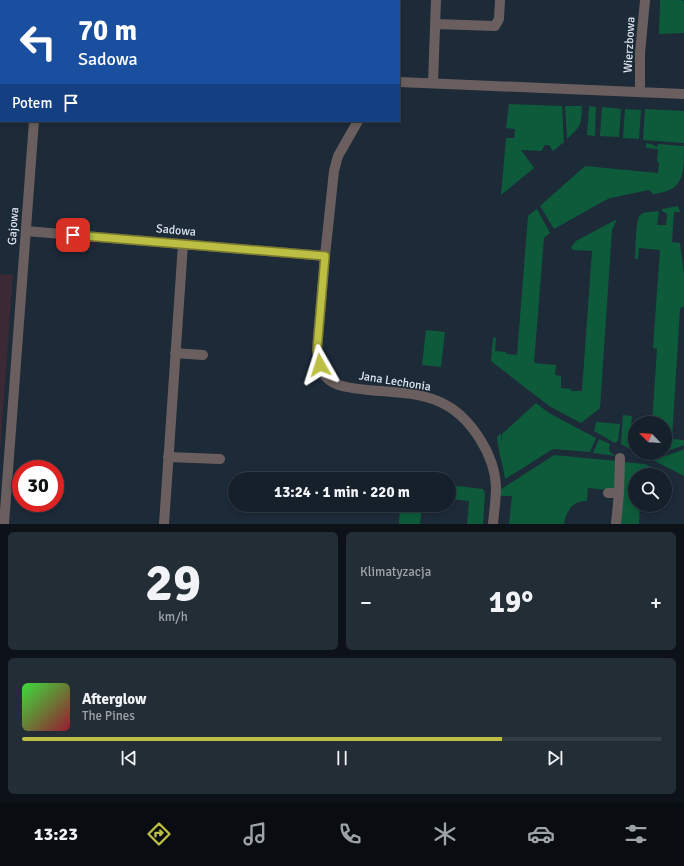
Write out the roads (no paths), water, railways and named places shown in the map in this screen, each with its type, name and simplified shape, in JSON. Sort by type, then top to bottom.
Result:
[{"type":"street","points":[[433,83],[436,0]]},
{"type":"street","points":[[435,24],[495,26],[499,20],[500,0]]},
{"type":"street","name":"Wierzbowa","points":[[640,92],[640,53],[645,0]]},
{"type":"street","points":[[400,82],[684,94]]},
{"type":"street","name":"Gajowa","points":[[4,524],[34,122]]},
{"type":"street","name":"Jana Lechonia","points":[[357,122],[338,156],[334,171],[317,350],[320,365],[326,377],[338,385],[423,396],[441,402],[472,426],[484,444],[491,464],[496,486],[493,524]]},
{"type":"street","name":"Sadowa","points":[[26,231],[325,256]]},
{"type":"street","points":[[164,524],[183,244]]},
{"type":"street","points":[[175,353],[203,355]]},
{"type":"street","points":[[168,456],[220,459]]},
{"type":"street","points":[[616,524],[620,458]]},
{"type":"street","points":[[608,493],[619,493]]}]
